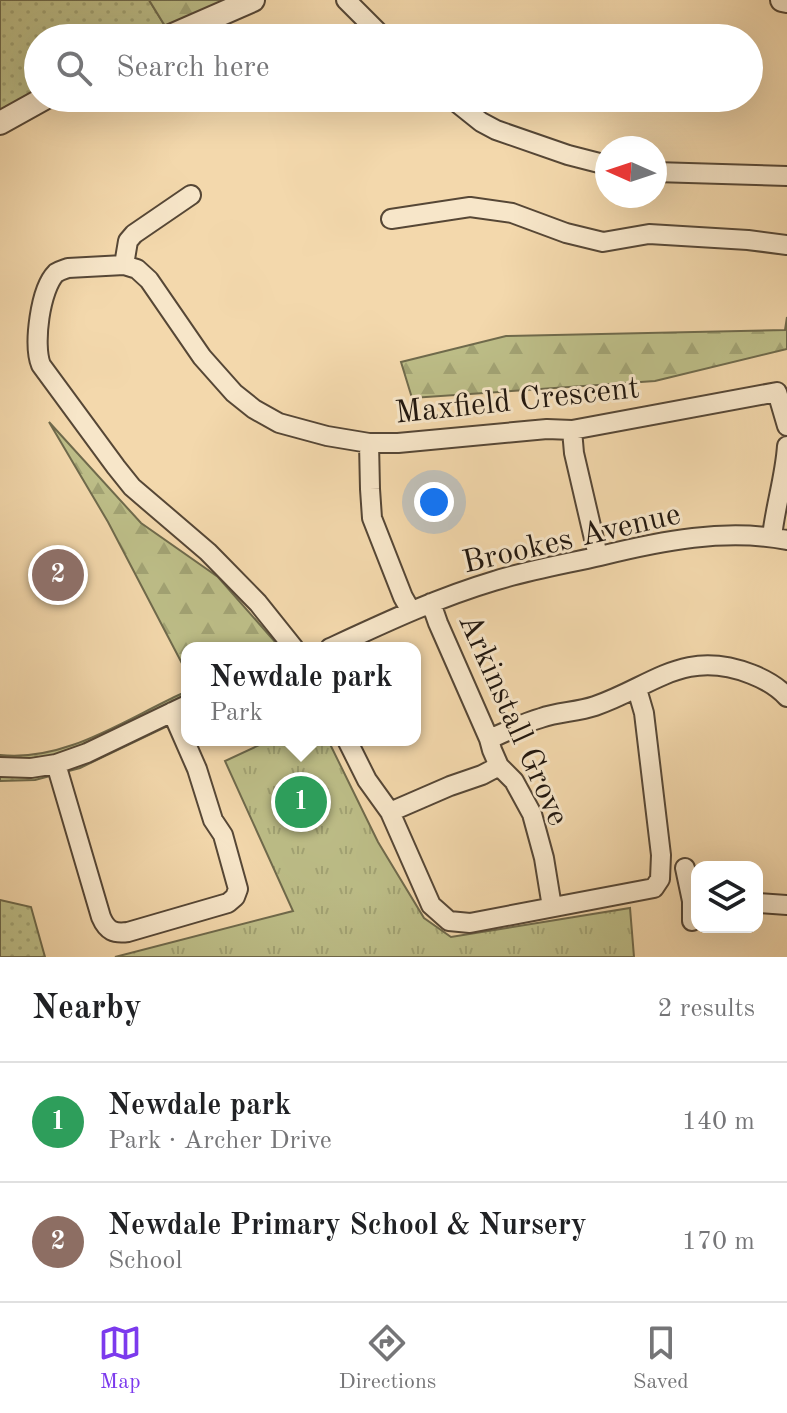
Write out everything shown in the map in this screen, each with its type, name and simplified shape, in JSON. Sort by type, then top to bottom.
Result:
[{"type":"street","points":[[200,24],[253,0]]},
{"type":"street","points":[[346,0],[370,24]]},
{"type":"street","points":[[0,123],[24,110]]},
{"type":"street","points":[[468,112],[496,130],[595,162]]},
{"type":"street","points":[[667,172],[787,176]]},
{"type":"street","points":[[191,195],[134,234],[128,241],[124,265],[68,268],[54,276],[42,308],[38,356],[41,365],[132,487],[208,552],[291,642]]},
{"type":"street","points":[[391,219],[470,207],[512,213],[566,233],[603,242],[649,234],[787,245]]},
{"type":"street","name":"Maxfield Crescent","points":[[124,265],[137,269],[149,280],[202,357],[234,393],[279,423],[327,436],[369,443],[398,443],[547,429],[572,430],[777,392],[787,426]]},
{"type":"street","points":[[572,430],[574,453],[598,556]]},
{"type":"street","points":[[369,443],[372,518],[411,611]]},
{"type":"street","points":[[779,539],[775,513],[787,446]]},
{"type":"street","name":"Brookes Avenue","points":[[343,642],[431,603],[546,566],[677,540],[722,535],[779,539]]},
{"type":"street","name":"Arkinstall Grove","points":[[431,603],[499,766],[514,781],[532,814],[544,858],[552,907]]},
{"type":"street","points":[[489,739],[541,717],[591,707],[685,667],[724,666],[761,678],[787,697]]},
{"type":"street","points":[[350,746],[367,780],[390,812],[431,905],[449,921],[470,923],[654,888],[660,879],[661,855],[644,713],[637,689]]},
{"type":"street","points":[[0,767],[31,768],[56,764],[87,753],[179,709]]},
{"type":"street","points":[[56,764],[105,927],[116,933],[128,932],[228,903],[238,889],[223,835],[213,820],[190,746]]},
{"type":"street","points":[[390,812],[499,766]]},
{"type":"street","points":[[685,868],[691,888]]},
{"type":"street","points":[[763,903],[787,905]]},
{"type":"green space","points":[[0,0],[149,0],[164,24],[24,24],[24,99],[0,112]]},
{"type":"green space","points":[[149,0],[226,0],[170,24],[164,24]]},
{"type":"green space","points":[[787,317],[787,349],[655,381],[412,398],[401,362],[506,336],[785,330]]},
{"type":"green space","points":[[49,422],[141,523],[218,577],[275,642],[181,642],[181,662],[108,522]]},
{"type":"green space","points":[[181,694],[181,712],[176,722],[80,768],[35,780],[0,781],[0,755],[48,752],[116,727]]},
{"type":"green space","points":[[257,746],[331,746],[378,842],[424,918],[451,937],[630,908],[634,957],[115,957],[293,911],[225,761]]},
{"type":"green space","points":[[0,900],[31,907],[45,957],[0,957]]},
{"type":"place","name":"Newdale Primary School & Nursery","points":[[58,575]]},
{"type":"place","name":"Newdale park","points":[[301,802]]}]
